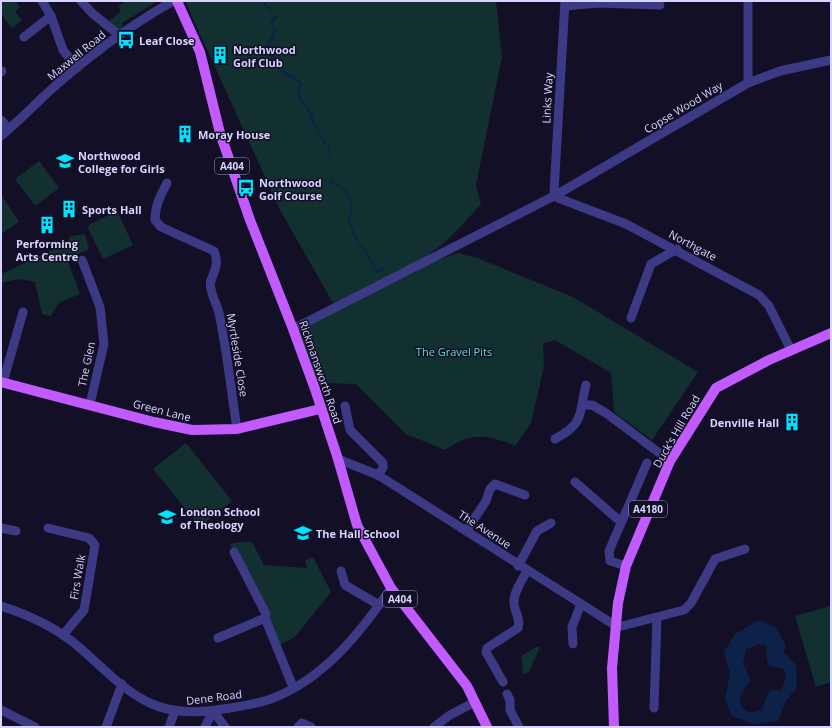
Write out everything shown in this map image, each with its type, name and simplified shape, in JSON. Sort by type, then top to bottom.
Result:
[{"type":"main road","name":"Rickmansworth Road","points":[[177,1],[200,52],[220,133],[250,220],[293,329],[338,459],[357,525],[391,588],[467,686],[487,727]]},
{"type":"main road","name":"Duck's Hill Road","points":[[614,727],[612,668],[618,603],[626,566],[670,461],[716,388],[791,350],[831,332]]},
{"type":"main road","name":"Green Lane","points":[[2,382],[154,422],[192,430],[237,429],[320,408]]},
{"type":"street","points":[[42,1],[52,16],[63,50],[77,68]]},
{"type":"street","points":[[81,1],[92,14],[119,35]]},
{"type":"street","name":"Maxwell Road","points":[[1,136],[77,68],[119,35],[172,1]]},
{"type":"street","points":[[748,1],[748,83]]},
{"type":"street","points":[[565,3],[660,5]]},
{"type":"street","name":"Links Way","points":[[556,195],[554,192],[565,3]]},
{"type":"street","points":[[24,37],[52,16]]},
{"type":"street","name":"Copse Wood Way","points":[[293,329],[556,195],[748,83],[780,71],[831,60]]},
{"type":"street","points":[[1,120],[9,129]]},
{"type":"street","name":"Myrtleside Close","points":[[167,183],[159,197],[155,211],[155,220],[161,227],[214,251],[218,260],[210,288],[219,311],[228,361],[237,429]]},
{"type":"street","name":"Northgate","points":[[556,195],[558,198],[626,224],[676,249],[759,295],[768,306],[791,350]]},
{"type":"street","points":[[631,318],[651,264],[676,249]]},
{"type":"street","name":"The Glen","points":[[82,260],[100,307],[104,344],[90,404]]},
{"type":"street","points":[[2,382],[22,312]]},
{"type":"street","points":[[555,439],[571,430],[582,411],[586,385]]},
{"type":"street","points":[[583,405],[592,405],[606,413],[670,461]]},
{"type":"street","points":[[345,406],[350,430],[383,463],[383,468],[378,475]]},
{"type":"street","name":"The Avenue","points":[[338,459],[378,475],[518,566],[616,626]]},
{"type":"street","points":[[626,566],[613,563],[610,561],[608,556],[647,463]]},
{"type":"street","points":[[576,482],[622,522]]},
{"type":"street","points":[[466,531],[486,501],[490,489],[495,484],[525,495]]},
{"type":"street","points":[[518,566],[537,531],[551,523]]},
{"type":"street","points":[[1,528],[16,531]]},
{"type":"street","name":"Firs Walk","points":[[48,528],[89,538],[95,545],[84,610],[64,635]]},
{"type":"street","points":[[616,626],[675,614],[688,607],[714,559],[745,549]]},
{"type":"street","points":[[234,552],[266,614],[266,618],[293,687]]},
{"type":"street","points":[[341,571],[345,585],[379,605]]},
{"type":"street","points":[[503,682],[486,652],[487,648],[518,628],[519,616],[514,603],[515,594],[527,571]]},
{"type":"street","name":"Dene Road","points":[[1,606],[37,621],[64,635],[122,684],[152,704],[180,713],[213,711],[271,698],[310,679],[348,644],[391,588]]},
{"type":"street","points":[[572,644],[572,627],[581,604]]},
{"type":"street","points":[[218,638],[266,618]]},
{"type":"street","points":[[654,708],[657,618]]},
{"type":"street","points":[[106,727],[122,684]]},
{"type":"street","points":[[507,694],[510,700],[510,710],[515,726]]},
{"type":"street","points":[[434,727],[450,715],[475,702]]},
{"type":"street","points":[[1,710],[35,727]]},
{"type":"street","points":[[169,727],[175,711]]},
{"type":"street","points":[[205,727],[213,711],[225,727]]},
{"type":"street","points":[[298,727],[302,723],[311,727]]},
{"type":"green space","points":[[5,1],[15,1],[20,7],[15,12],[22,20],[12,28],[1,14],[1,4]]},
{"type":"green space","points":[[126,1],[158,1],[122,23],[123,32],[106,23],[121,12],[118,6]]},
{"type":"green space","name":"Northwood Golf Course","points":[[185,1],[496,1],[502,57],[476,185],[481,204],[450,238],[419,261],[391,277],[333,303],[280,210]]},
{"type":"green space","points":[[39,161],[59,188],[35,206],[15,179]]},
{"type":"green space","points":[[1,194],[19,222],[1,234]]},
{"type":"green space","points":[[117,211],[133,245],[103,259],[87,226]]},
{"type":"green space","points":[[85,234],[89,249],[67,259],[80,294],[59,303],[51,316],[42,314],[35,282],[19,279],[1,283],[1,274],[65,244],[71,236]]},
{"type":"green space","name":"The Gravel Pits","points":[[458,253],[475,257],[573,297],[698,372],[652,440],[614,412],[611,373],[555,340],[543,344],[544,367],[531,423],[515,446],[487,437],[479,437],[463,440],[445,450],[406,434],[356,384],[318,383],[297,334],[299,327],[416,272],[419,266]]},
{"type":"green space","points":[[186,443],[232,501],[200,527],[153,469]]},
{"type":"green space","points":[[252,542],[264,565],[307,568],[305,560],[313,557],[331,592],[295,637],[277,646],[230,544]]},
{"type":"green space","points":[[830,606],[831,682],[816,687],[795,616]]},
{"type":"green space","points":[[538,646],[540,647],[529,672],[523,674],[521,656]]},
{"type":"water","points":[[264,1],[266,1],[266,4],[277,18],[272,24],[277,31],[267,51],[274,56],[281,70],[292,75],[302,83],[299,95],[313,115],[314,122],[325,142],[330,146],[331,159],[328,158],[330,156],[328,146],[324,144],[312,123],[307,109],[297,96],[299,83],[280,71],[265,52],[274,31],[270,24],[272,18],[275,16],[264,5]]},
{"type":"water","points":[[331,180],[343,188],[350,196],[352,201],[352,213],[350,220],[358,242],[365,249],[377,270],[383,268],[384,270],[377,273],[363,249],[356,241],[347,218],[351,210],[350,200],[341,188],[337,185],[329,183]]},
{"type":"water","points":[[759,620],[777,628],[786,646],[783,652],[796,665],[797,688],[786,700],[778,721],[753,724],[732,716],[725,699],[730,674],[724,652],[735,634]],"holes":[[[758,644],[766,646],[767,660],[770,666],[784,669],[786,678],[780,691],[772,690],[768,693],[762,709],[751,713],[745,710],[740,702],[744,689],[751,680],[743,664],[746,650]]]},
{"type":"place","name":"Leaf Close","points":[[126,40]]},
{"type":"place","name":"Northwood Golf Club","points":[[220,55]]},
{"type":"place","name":"Moray House","points":[[185,134]]},
{"type":"place","name":"Northwood College for Girls","points":[[65,161]]},
{"type":"place","name":"Northwood Golf Course","points":[[246,188]]},
{"type":"place","name":"Sports Hall","points":[[69,209]]},
{"type":"place","name":"Performing Arts Centre","points":[[47,225]]},
{"type":"place","name":"Denville Hall","points":[[792,422]]},
{"type":"place","name":"London School of Theology","points":[[167,517]]},
{"type":"place","name":"The Hall School","points":[[303,533]]}]
